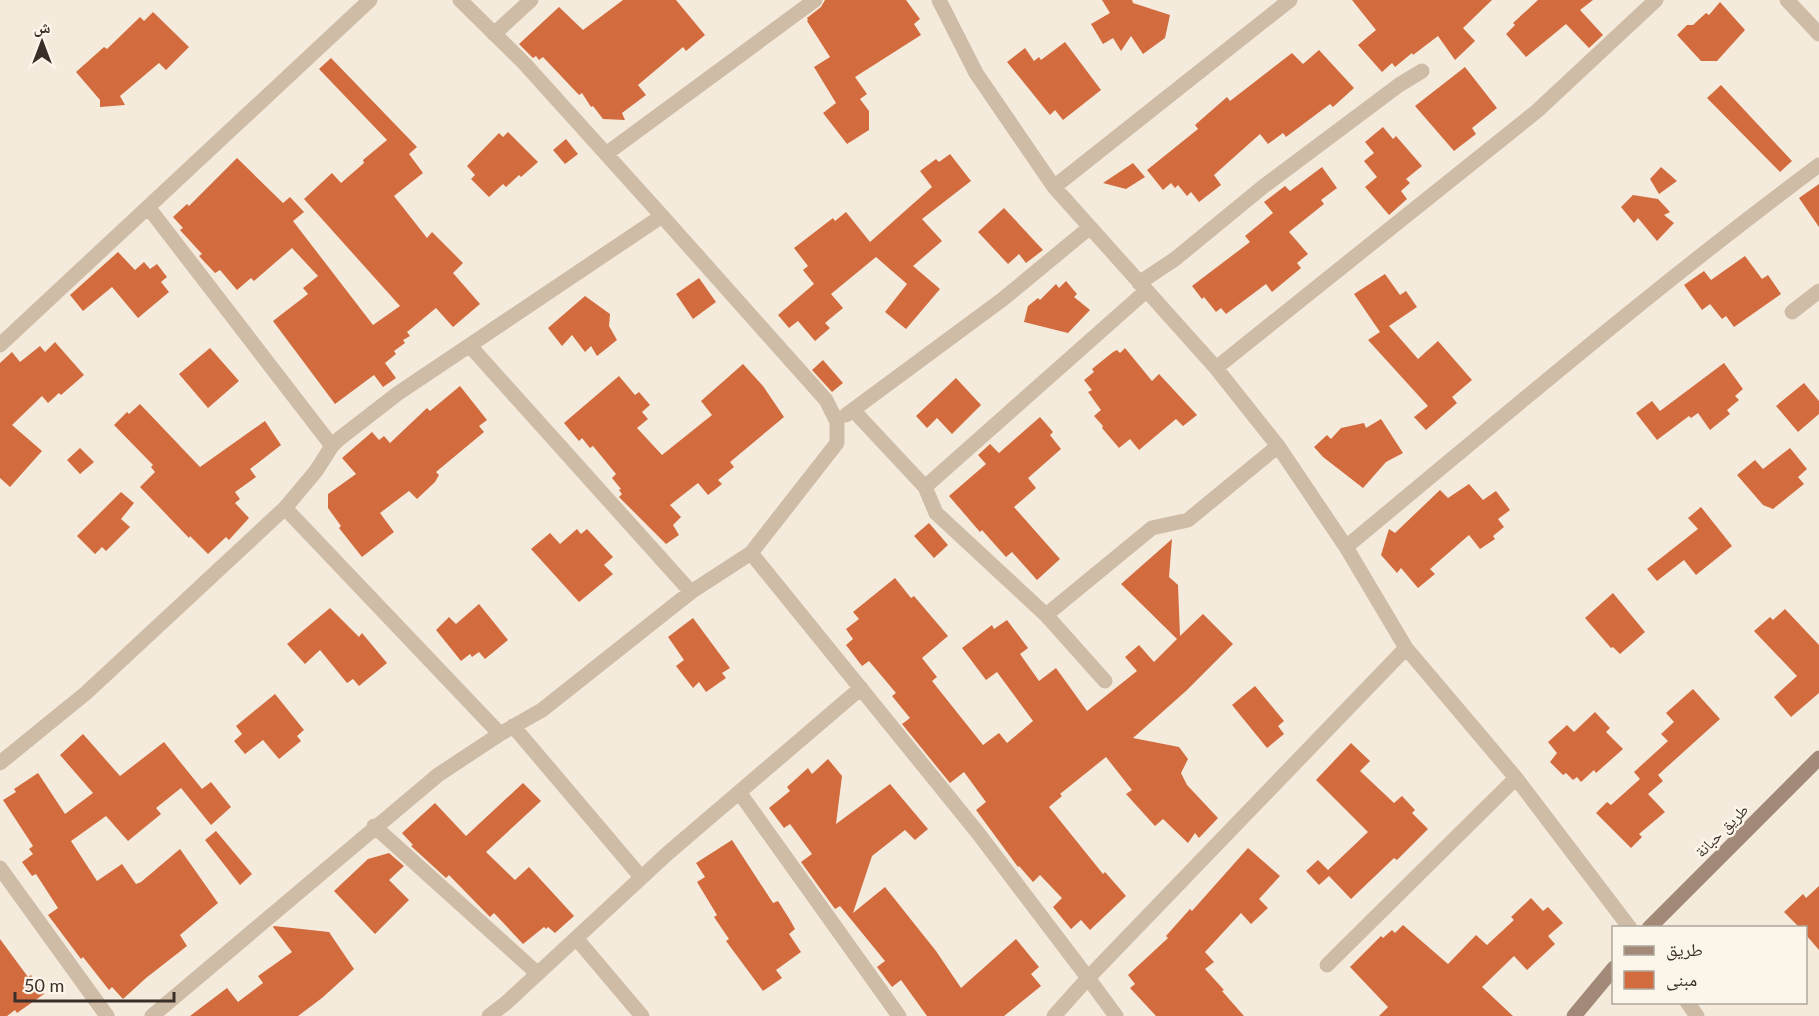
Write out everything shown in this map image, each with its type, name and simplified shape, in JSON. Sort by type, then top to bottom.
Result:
[{"type":"street","points":[[0,345],[370,0]]},
{"type":"street","points":[[152,1016],[374,826],[438,775],[506,730],[542,710],[691,592],[751,553],[837,443],[837,422],[826,400],[524,63],[460,0]]},
{"type":"street","points":[[494,34],[531,0]]},
{"type":"street","points":[[606,154],[815,0]]},
{"type":"street","points":[[939,0],[976,73],[1054,187],[1216,368],[1278,446],[1346,547],[1406,648],[1516,778],[1629,926]]},
{"type":"street","points":[[1054,187],[1290,0]]},
{"type":"street","points":[[1216,368],[1537,111],[1656,0]]},
{"type":"street","points":[[1787,0],[1819,34]]},
{"type":"street","points":[[925,487],[1175,259],[1264,186],[1399,85],[1422,71]]},
{"type":"street","points":[[1346,547],[1662,285],[1819,165]]},
{"type":"street","points":[[148,207],[332,446]]},
{"type":"street","points":[[0,763],[86,693],[285,508],[316,471],[332,446],[397,394],[662,216]]},
{"type":"street","points":[[837,422],[1003,298],[1089,228]]},
{"type":"street","points":[[1792,312],[1819,291]]},
{"type":"street","points":[[470,346],[691,592]]},
{"type":"street","points":[[853,410],[925,487],[936,513],[1046,615],[1106,681]]},
{"type":"street","points":[[1046,615],[1152,528],[1188,520],[1278,446]]},
{"type":"street","points":[[285,508],[506,730],[641,877]]},
{"type":"street","points":[[751,553],[978,833],[1116,1016]]},
{"type":"street","points":[[1054,1016],[1406,648]]},
{"type":"street","points":[[489,1016],[641,877],[861,688]]},
{"type":"street","name":"طريق حبانة","points":[[1650,926],[1819,758]]},
{"type":"street","points":[[1327,964],[1516,778]]},
{"type":"street","points":[[739,792],[899,1016]]},
{"type":"street","points":[[374,826],[537,973]]},
{"type":"street","points":[[0,868],[107,1016]]},
{"type":"street","points":[[576,938],[642,1016]]},
{"type":"street","points":[[1574,1016],[1612,970]]},
{"type":"building","points":[[623,0],[676,0],[705,35],[686,51],[683,47],[638,85],[646,95],[622,113],[625,120],[603,119],[582,93],[579,95],[543,57],[539,60],[536,56],[533,58],[519,44],[559,7],[583,30]]},
{"type":"building","points":[[825,0],[906,0],[920,19],[914,24],[921,35],[855,77],[867,94],[860,99],[869,111],[869,130],[847,144],[823,113],[836,103],[814,67],[830,57],[807,18],[821,7]]},
{"type":"building","points":[[1102,0],[1132,0],[1133,3],[1170,15],[1165,38],[1143,54],[1131,36],[1121,51],[1113,38],[1103,44],[1091,24],[1110,13]]},
{"type":"building","points":[[1352,0],[1492,0],[1463,28],[1475,41],[1455,60],[1438,36],[1395,67],[1392,63],[1382,72],[1358,45],[1376,30]]},
{"type":"building","points":[[1538,0],[1593,0],[1580,10],[1603,35],[1589,48],[1566,24],[1526,57],[1506,34],[1515,25],[1513,23]]},
{"type":"building","points":[[1720,2],[1745,30],[1717,61],[1701,61],[1677,35],[1687,25],[1693,25],[1706,13],[1709,15]]},
{"type":"building","points":[[153,12],[189,47],[166,70],[159,63],[120,96],[125,105],[100,107],[100,100],[76,72],[104,47],[107,49],[140,17],[144,21]]},
{"type":"building","points":[[1065,42],[1101,90],[1063,120],[1055,110],[1050,115],[1007,62],[1025,48],[1034,61],[1039,57],[1041,60]]},
{"type":"building","points":[[1319,50],[1354,88],[1333,107],[1330,104],[1286,137],[1283,133],[1268,144],[1260,134],[1214,175],[1221,185],[1199,202],[1191,192],[1187,196],[1178,185],[1175,188],[1171,183],[1163,190],[1147,170],[1198,129],[1195,125],[1227,97],[1230,101],[1292,53],[1303,64]]},
{"type":"building","points":[[331,58],[417,147],[409,154],[423,173],[394,196],[427,238],[432,232],[463,263],[453,273],[480,304],[453,327],[436,308],[407,332],[410,336],[403,340],[405,343],[394,351],[396,354],[385,363],[396,378],[383,387],[374,375],[335,404],[273,321],[308,294],[303,288],[318,276],[292,248],[254,281],[251,278],[237,290],[220,270],[215,273],[199,256],[202,254],[180,230],[183,228],[173,217],[187,204],[189,206],[237,158],[283,203],[290,197],[304,212],[293,221],[373,325],[400,306],[304,199],[332,173],[341,183],[387,140],[319,69]]},
{"type":"building","points":[[1465,67],[1497,108],[1472,128],[1476,134],[1454,151],[1415,106]]},
{"type":"building","points":[[1721,85],[1792,161],[1780,172],[1707,98]]},
{"type":"building","points":[[1383,127],[1393,139],[1396,136],[1422,166],[1406,179],[1410,183],[1401,191],[1407,199],[1389,215],[1365,187],[1377,177],[1364,161],[1374,153],[1365,142]]},
{"type":"building","points":[[508,132],[538,162],[506,187],[503,184],[489,197],[471,179],[475,175],[467,166],[499,133],[503,137]]},
{"type":"building","points":[[566,139],[578,154],[565,164],[553,150]]},
{"type":"building","points":[[950,154],[971,181],[922,219],[942,241],[913,266],[940,289],[906,329],[885,312],[907,284],[876,257],[831,294],[843,308],[825,323],[830,328],[815,341],[798,321],[789,328],[778,315],[814,284],[803,270],[808,266],[794,248],[833,218],[835,221],[846,212],[870,242],[932,187],[920,171],[936,159],[939,162]]},
{"type":"building","points":[[1133,163],[1145,177],[1126,189],[1103,183]]},
{"type":"building","points":[[1322,167],[1337,188],[1321,200],[1324,204],[1289,232],[1308,254],[1297,263],[1301,268],[1272,292],[1266,284],[1226,314],[1221,308],[1216,312],[1192,286],[1250,242],[1245,236],[1273,213],[1264,202],[1285,186],[1290,191]]},
{"type":"building","points":[[1661,167],[1677,181],[1659,194],[1650,179]]},
{"type":"building","points":[[1819,184],[1819,227],[1799,198]]},
{"type":"building","points":[[1633,195],[1658,199],[1670,212],[1664,215],[1674,223],[1657,241],[1638,218],[1634,223],[1621,207]]},
{"type":"building","points":[[1004,208],[1043,250],[1026,263],[1019,254],[1008,264],[978,232]]},
{"type":"building","points":[[118,252],[135,270],[144,262],[150,269],[157,264],[167,277],[161,282],[169,292],[138,318],[112,287],[83,311],[70,295]]},
{"type":"building","points":[[1745,256],[1762,279],[1768,275],[1781,294],[1734,327],[1726,316],[1722,319],[1710,304],[1702,310],[1684,285],[1704,271],[1711,280]]},
{"type":"building","points":[[1385,274],[1400,295],[1406,291],[1417,307],[1389,326],[1418,359],[1438,341],[1472,380],[1452,397],[1457,403],[1426,430],[1414,417],[1428,406],[1368,340],[1380,332],[1354,294]]},
{"type":"building","points":[[699,278],[716,302],[693,319],[676,294]]},
{"type":"building","points":[[1066,281],[1077,294],[1074,297],[1090,310],[1068,333],[1024,322],[1028,306],[1038,298],[1040,300],[1056,284],[1059,288]]},
{"type":"building","points":[[585,296],[610,314],[609,326],[617,340],[597,356],[591,346],[585,352],[572,335],[562,346],[548,328]]},
{"type":"building","points":[[55,342],[84,375],[48,403],[42,396],[12,425],[42,451],[10,487],[0,478],[0,363],[12,352],[20,362],[40,346],[45,352]]},
{"type":"building","points":[[210,348],[239,381],[208,408],[179,374]]},
{"type":"building","points":[[1125,348],[1152,381],[1159,374],[1197,415],[1183,426],[1176,419],[1139,450],[1130,439],[1119,448],[1102,428],[1103,426],[1094,416],[1101,410],[1088,392],[1092,390],[1084,380],[1094,372],[1092,369],[1113,352],[1117,350],[1120,353]]},
{"type":"building","points":[[823,360],[843,383],[832,392],[812,370]]},
{"type":"building","points":[[1724,363],[1743,389],[1735,396],[1739,400],[1727,410],[1730,414],[1710,430],[1698,413],[1691,418],[1689,416],[1657,440],[1636,413],[1652,401],[1660,411]]},
{"type":"building","points":[[743,364],[763,386],[784,417],[730,462],[734,467],[718,480],[722,484],[708,495],[698,483],[670,505],[681,517],[673,525],[679,535],[666,544],[619,497],[622,494],[619,490],[621,489],[612,478],[616,474],[593,446],[590,448],[582,438],[579,441],[564,423],[619,376],[635,395],[639,392],[650,405],[642,412],[648,419],[637,428],[662,455],[712,415],[701,401]]},
{"type":"building","points":[[956,378],[981,405],[952,434],[937,418],[927,428],[916,416]]},
{"type":"building","points":[[1804,383],[1819,401],[1819,414],[1798,432],[1776,406]]},
{"type":"building","points":[[460,386],[487,420],[479,426],[484,432],[436,472],[439,475],[435,482],[417,499],[409,491],[380,513],[394,532],[362,557],[339,528],[341,526],[328,508],[328,494],[356,474],[342,458],[372,432],[379,440],[384,436],[390,443],[427,408],[430,411]]},
{"type":"building","points":[[140,404],[200,467],[265,421],[281,445],[250,469],[256,477],[235,492],[240,499],[235,503],[249,518],[229,540],[226,537],[208,554],[190,536],[189,538],[140,487],[155,472],[151,467],[153,465],[114,425],[127,412],[129,414]]},
{"type":"building","points":[[1040,417],[1053,432],[1050,435],[1061,449],[1028,478],[1036,488],[1014,507],[1060,559],[1037,580],[1012,552],[1006,557],[982,530],[980,532],[949,496],[986,464],[978,455],[990,444],[999,453]]},
{"type":"building","points":[[1381,419],[1403,453],[1386,462],[1363,488],[1323,457],[1314,447],[1327,435],[1331,439],[1341,428],[1364,423],[1366,428]]},
{"type":"building","points":[[80,448],[94,462],[80,474],[67,460]]},
{"type":"building","points":[[1790,448],[1807,469],[1798,477],[1804,484],[1773,509],[1763,505],[1737,475],[1755,460],[1763,469]]},
{"type":"building","points":[[1469,484],[1483,500],[1496,491],[1510,510],[1498,519],[1504,527],[1493,536],[1495,539],[1480,549],[1469,535],[1430,569],[1435,574],[1418,588],[1401,568],[1397,573],[1381,555],[1389,529],[1395,533],[1440,490],[1448,498]]},
{"type":"building","points":[[121,492],[134,503],[121,519],[130,527],[106,551],[102,547],[95,554],[77,536]]},
{"type":"building","points":[[1701,507],[1732,546],[1696,575],[1684,560],[1657,581],[1647,569],[1698,529],[1688,518]]},
{"type":"building","points":[[929,523],[948,545],[934,558],[914,536]]},
{"type":"building","points":[[577,529],[581,534],[587,529],[613,557],[604,565],[613,574],[579,602],[531,549],[550,533],[560,544]]},
{"type":"building","points":[[1172,539],[1169,577],[1178,585],[1180,636],[1203,614],[1233,644],[1186,691],[1133,738],[1179,747],[1188,759],[1181,773],[1187,785],[1218,818],[1199,838],[1195,833],[1188,843],[1163,819],[1155,826],[1126,794],[1132,790],[1106,757],[1060,794],[1062,796],[1049,807],[1103,874],[1105,872],[1126,896],[1090,930],[1081,920],[1071,929],[1053,907],[1062,898],[1040,875],[1033,882],[1018,867],[976,810],[986,802],[964,772],[950,783],[902,724],[910,718],[892,696],[896,693],[869,661],[862,666],[846,645],[853,639],[846,629],[859,619],[853,612],[895,578],[911,598],[914,596],[948,636],[922,658],[937,677],[932,681],[983,745],[999,733],[1007,743],[1033,721],[997,672],[986,680],[962,648],[992,625],[994,629],[1007,620],[1028,648],[1020,654],[1039,681],[1056,668],[1087,711],[1137,671],[1125,657],[1139,645],[1154,662],[1177,639],[1121,584]]},
{"type":"building","points":[[1613,593],[1645,632],[1620,654],[1613,647],[1611,648],[1585,618]]},
{"type":"building","points":[[479,604],[508,640],[485,659],[479,652],[472,657],[470,654],[461,661],[436,630],[449,617],[456,624]]},
{"type":"building","points":[[330,608],[359,637],[362,633],[387,663],[359,686],[353,679],[347,683],[320,650],[305,664],[287,644]]},
{"type":"building","points":[[1785,609],[1819,645],[1819,693],[1791,717],[1774,697],[1797,676],[1754,631],[1770,617],[1773,620]]},
{"type":"building","points":[[693,618],[730,668],[722,673],[726,678],[706,692],[699,682],[693,688],[676,666],[684,660],[668,637]]},
{"type":"building","points":[[1255,686],[1284,721],[1278,726],[1284,734],[1267,748],[1232,705]]},
{"type":"building","points":[[1693,689],[1720,719],[1658,775],[1663,781],[1648,794],[1665,812],[1639,834],[1642,837],[1631,848],[1596,813],[1607,802],[1611,805],[1640,779],[1634,772],[1668,741],[1661,734],[1674,722],[1666,713]]},
{"type":"building","points":[[275,694],[304,730],[297,736],[301,741],[279,759],[263,740],[245,754],[234,741],[242,734],[236,726]]},
{"type":"building","points":[[1595,712],[1610,728],[1606,732],[1623,749],[1596,773],[1594,770],[1581,782],[1577,777],[1573,780],[1566,773],[1563,775],[1550,762],[1557,753],[1548,742],[1567,725],[1574,732]]},
{"type":"building","points":[[83,734],[120,776],[164,742],[202,789],[211,782],[231,807],[211,825],[181,788],[156,808],[161,814],[128,841],[106,816],[71,841],[97,881],[122,864],[136,884],[180,849],[218,903],[180,935],[187,946],[123,999],[112,987],[109,990],[83,957],[81,959],[48,915],[58,908],[36,874],[32,876],[22,862],[33,854],[29,849],[33,846],[3,800],[16,792],[14,789],[38,773],[65,814],[93,793],[60,755]]},
{"type":"building","points":[[1351,743],[1370,761],[1360,771],[1394,803],[1402,796],[1415,810],[1412,813],[1428,829],[1397,860],[1394,858],[1351,899],[1329,876],[1319,885],[1306,871],[1318,860],[1328,870],[1368,832],[1316,780]]},
{"type":"building","points":[[828,759],[842,776],[836,824],[890,784],[928,829],[915,840],[905,830],[872,856],[853,913],[885,887],[936,951],[961,988],[1016,939],[1039,967],[1031,974],[1041,986],[1004,1016],[927,1016],[901,980],[892,987],[877,967],[885,961],[840,906],[835,909],[801,862],[812,854],[790,824],[784,828],[769,808],[790,791],[787,787],[808,768],[812,774]]},
{"type":"building","points":[[523,783],[541,801],[486,852],[515,880],[529,867],[574,916],[555,933],[548,927],[546,929],[544,927],[523,944],[494,913],[490,917],[449,875],[446,878],[411,846],[413,845],[402,833],[435,803],[466,836]]},
{"type":"building","points":[[216,831],[252,874],[240,885],[205,840]]},
{"type":"building","points":[[732,840],[773,903],[778,901],[790,920],[795,929],[789,934],[801,952],[776,970],[782,978],[763,991],[726,941],[729,939],[714,917],[717,915],[697,882],[705,877],[696,863]]},
{"type":"building","points":[[1248,848],[1280,876],[1259,899],[1268,908],[1251,924],[1241,913],[1205,952],[1214,962],[1205,969],[1244,1016],[1156,1016],[1130,988],[1135,984],[1128,975],[1168,938],[1166,936],[1190,909],[1192,911]]},
{"type":"building","points":[[389,853],[404,866],[389,880],[409,900],[375,934],[334,891],[368,859]]},
{"type":"building","points":[[1819,886],[1819,950],[1807,936],[1807,926],[1798,926],[1784,912],[1803,894],[1806,898]]},
{"type":"building","points":[[1531,898],[1543,911],[1548,907],[1563,923],[1548,936],[1555,944],[1527,970],[1514,956],[1482,987],[1513,1016],[1379,1016],[1388,1007],[1350,967],[1381,936],[1383,938],[1392,930],[1395,933],[1403,925],[1448,964],[1476,935],[1487,945],[1514,920],[1511,917]]},
{"type":"building","points":[[274,926],[329,932],[354,969],[298,1016],[190,1016],[227,988],[238,1002],[263,983],[258,976],[292,952]]},
{"type":"building","points":[[0,939],[28,977],[31,975],[44,994],[17,1013],[15,1010],[7,1016],[0,1016]]}]
